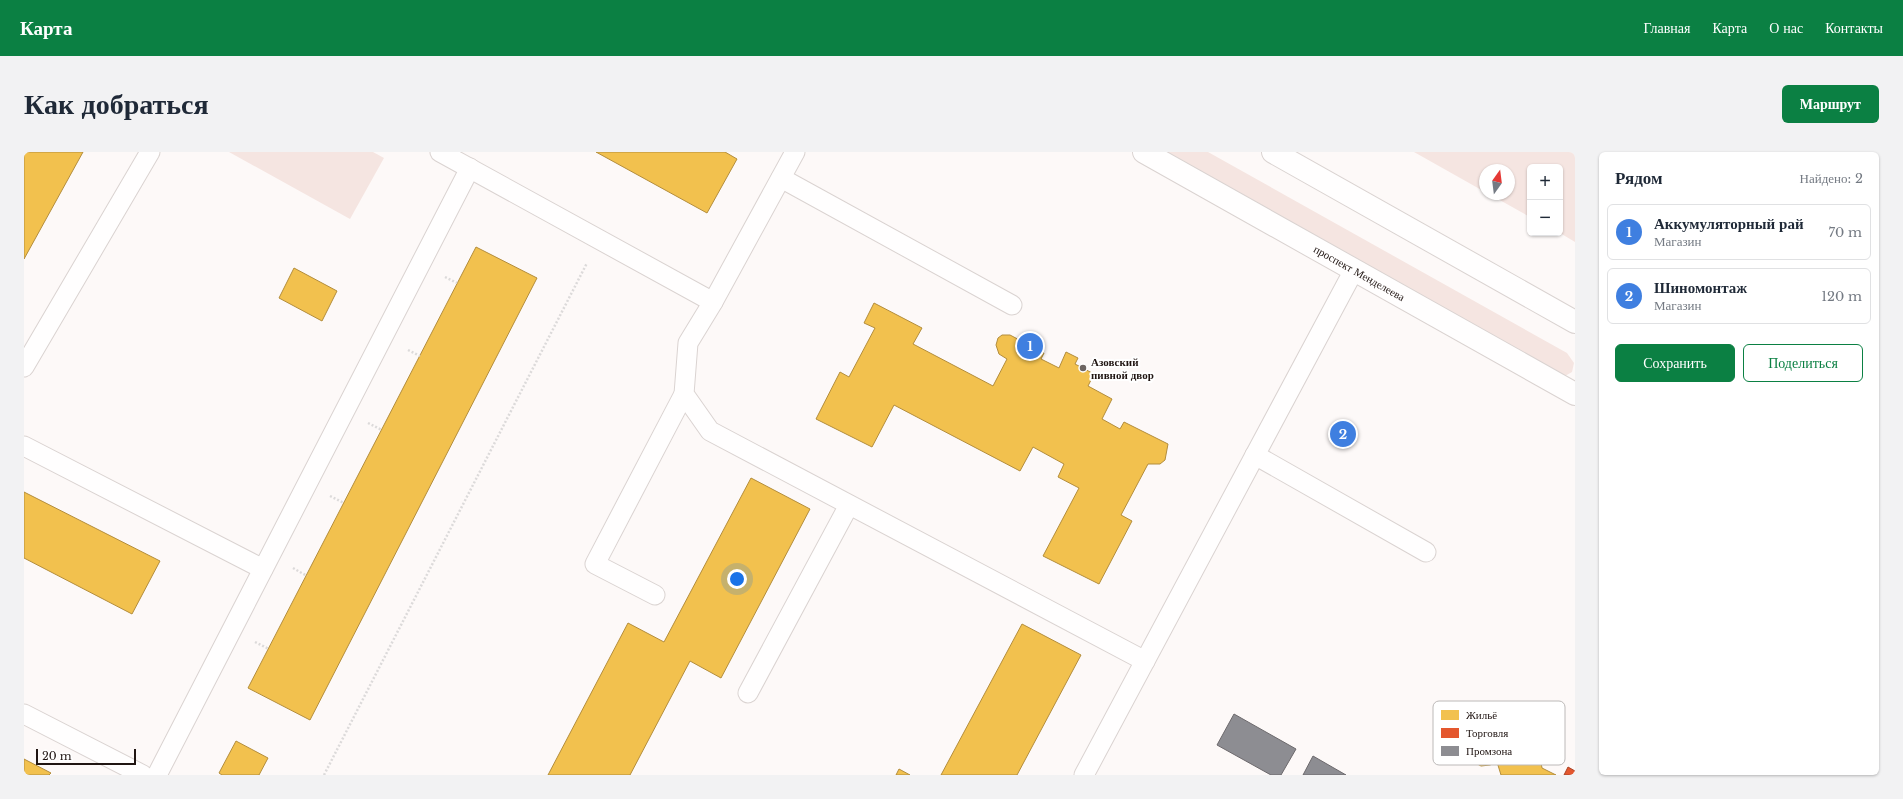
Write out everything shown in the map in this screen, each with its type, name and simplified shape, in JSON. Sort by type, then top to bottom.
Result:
[{"type":"main road","name":"проспект Менделеева","points":[[1144,152],[1575,394]]},
{"type":"main road","points":[[1273,152],[1575,322]]},
{"type":"lane","points":[[24,367],[150,152]]},
{"type":"lane","points":[[440,152],[713,302]]},
{"type":"lane","points":[[655,595],[594,564],[684,394],[688,343],[713,302],[795,152]]},
{"type":"lane","points":[[157,775],[470,168]]},
{"type":"lane","points":[[781,178],[1012,305]]},
{"type":"lane","points":[[1084,775],[1354,270]]},
{"type":"lane","points":[[684,394],[710,431],[1145,661]]},
{"type":"lane","points":[[24,446],[264,569]]},
{"type":"lane","points":[[1255,455],[1426,552]]},
{"type":"lane","points":[[748,693],[849,505]]},
{"type":"lane","points":[[24,714],[143,775]]},
{"type":"path","points":[[324,775],[600,240]]},
{"type":"shaded area","points":[[229,152],[373,152],[384,158],[350,219]]},
{"type":"shaded area","points":[[1162,152],[1208,152],[1567,353],[1574,363],[1572,372],[1565,376]]},
{"type":"shaded area","points":[[1414,152],[1575,152],[1575,242],[1563,235],[1563,164],[1527,164],[1527,215],[1500,200],[1515,200],[1515,164],[1479,164],[1479,189]]},
{"type":"building: Жильё","points":[[24,152],[83,152],[24,259]]},
{"type":"building: Жильё","points":[[596,152],[725,152],[737,159],[707,213]]},
{"type":"building: Жильё","points":[[476,247],[537,278],[310,720],[248,688]]},
{"type":"building: Жильё","points":[[294,268],[337,291],[322,321],[279,298]]},
{"type":"building: Жильё","points":[[874,303],[922,328],[913,344],[993,386],[1007,359],[999,354],[996,345],[998,338],[1002,335],[1010,335],[1044,353],[1041,359],[1059,368],[1066,352],[1078,358],[1075,364],[1094,374],[1088,386],[1112,399],[1102,419],[1120,429],[1124,422],[1168,444],[1165,460],[1160,464],[1148,464],[1121,515],[1132,521],[1099,584],[1043,556],[1079,488],[1058,477],[1064,464],[1033,447],[1020,471],[894,405],[872,447],[816,419],[840,372],[849,377],[875,328],[864,323]]},
{"type":"building: Жильё","points":[[751,478],[810,509],[721,678],[690,661],[630,775],[548,775],[628,623],[664,642]]},
{"type":"building: Жильё","points":[[24,492],[160,561],[132,614],[24,558]]},
{"type":"building: Жильё","points":[[1022,624],[1081,655],[1017,775],[941,775]]},
{"type":"building: Жильё","points":[[236,741],[268,758],[259,775],[222,775],[219,773]]},
{"type":"building: Жильё","points":[[24,759],[51,773],[49,775],[24,775]]},
{"type":"building: Жильё","points":[[1498,765],[1541,765],[1542,768],[1556,775],[1501,775]]},
{"type":"building: Жильё","points":[[899,769],[910,775],[896,775]]},
{"type":"building: Торговля","points":[[1568,767],[1575,771],[1575,775],[1564,775]]},
{"type":"building: Промзона","points":[[1234,714],[1296,749],[1281,775],[1271,775],[1217,745]]},
{"type":"building: Промзона","points":[[1313,756],[1346,775],[1303,775]]},
{"type":"place","name":"Аккумуляторный рай","points":[[1030,346]]},
{"type":"place","name":"Азовский пивной двор","points":[[1083,368]]},
{"type":"place","name":"Шиномонтаж","points":[[1343,434]]}]
